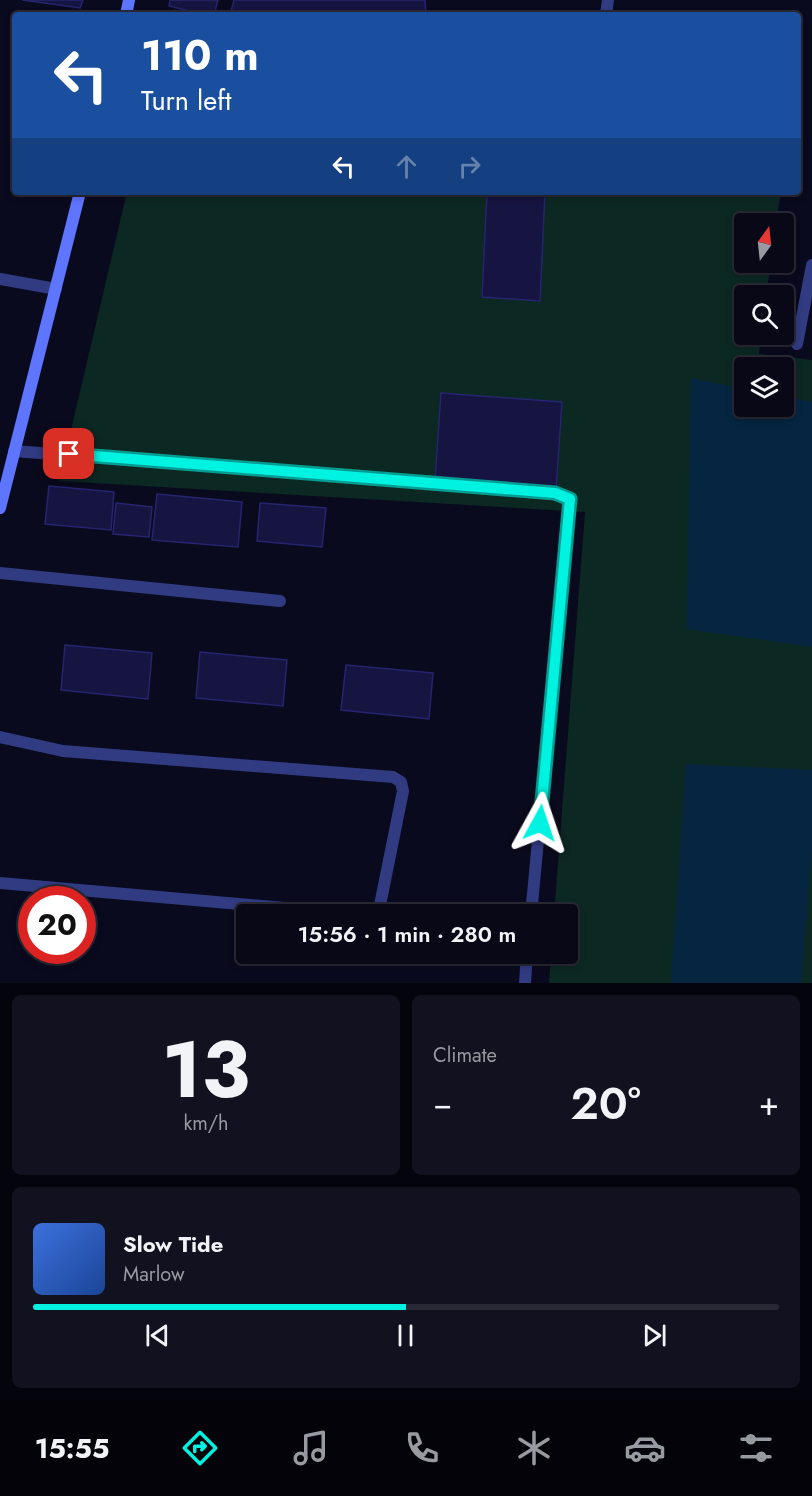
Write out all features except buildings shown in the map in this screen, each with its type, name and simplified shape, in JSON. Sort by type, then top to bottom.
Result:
[{"type":"main road","points":[[0,508],[2,492],[79,195]]},
{"type":"street","points":[[797,344],[812,265]]},
{"type":"street","points":[[0,279],[56,289]]},
{"type":"street","points":[[14,451],[555,493],[570,499],[532,904]]},
{"type":"street","points":[[0,573],[280,601]]},
{"type":"street","points":[[0,737],[63,751],[393,777],[401,782],[403,791],[380,904]]},
{"type":"street","points":[[0,883],[240,904]]},
{"type":"street","points":[[525,983],[526,964]]},
{"type":"green space","points":[[126,195],[781,195],[778,213],[734,213],[734,273],[769,273],[768,285],[734,285],[734,345],[760,345],[759,354],[786,357],[734,357],[734,417],[794,417],[794,358],[812,360],[812,983],[549,983],[550,964],[578,964],[578,904],[555,904],[585,512],[59,481]]},
{"type":"water","points":[[691,378],[734,387],[734,417],[794,417],[794,398],[812,402],[812,647],[687,629]]},
{"type":"water","points":[[686,764],[812,770],[812,846],[801,983],[671,983]]},
{"type":"route","points":[[69,454],[555,493],[570,499],[540,823]]}]
